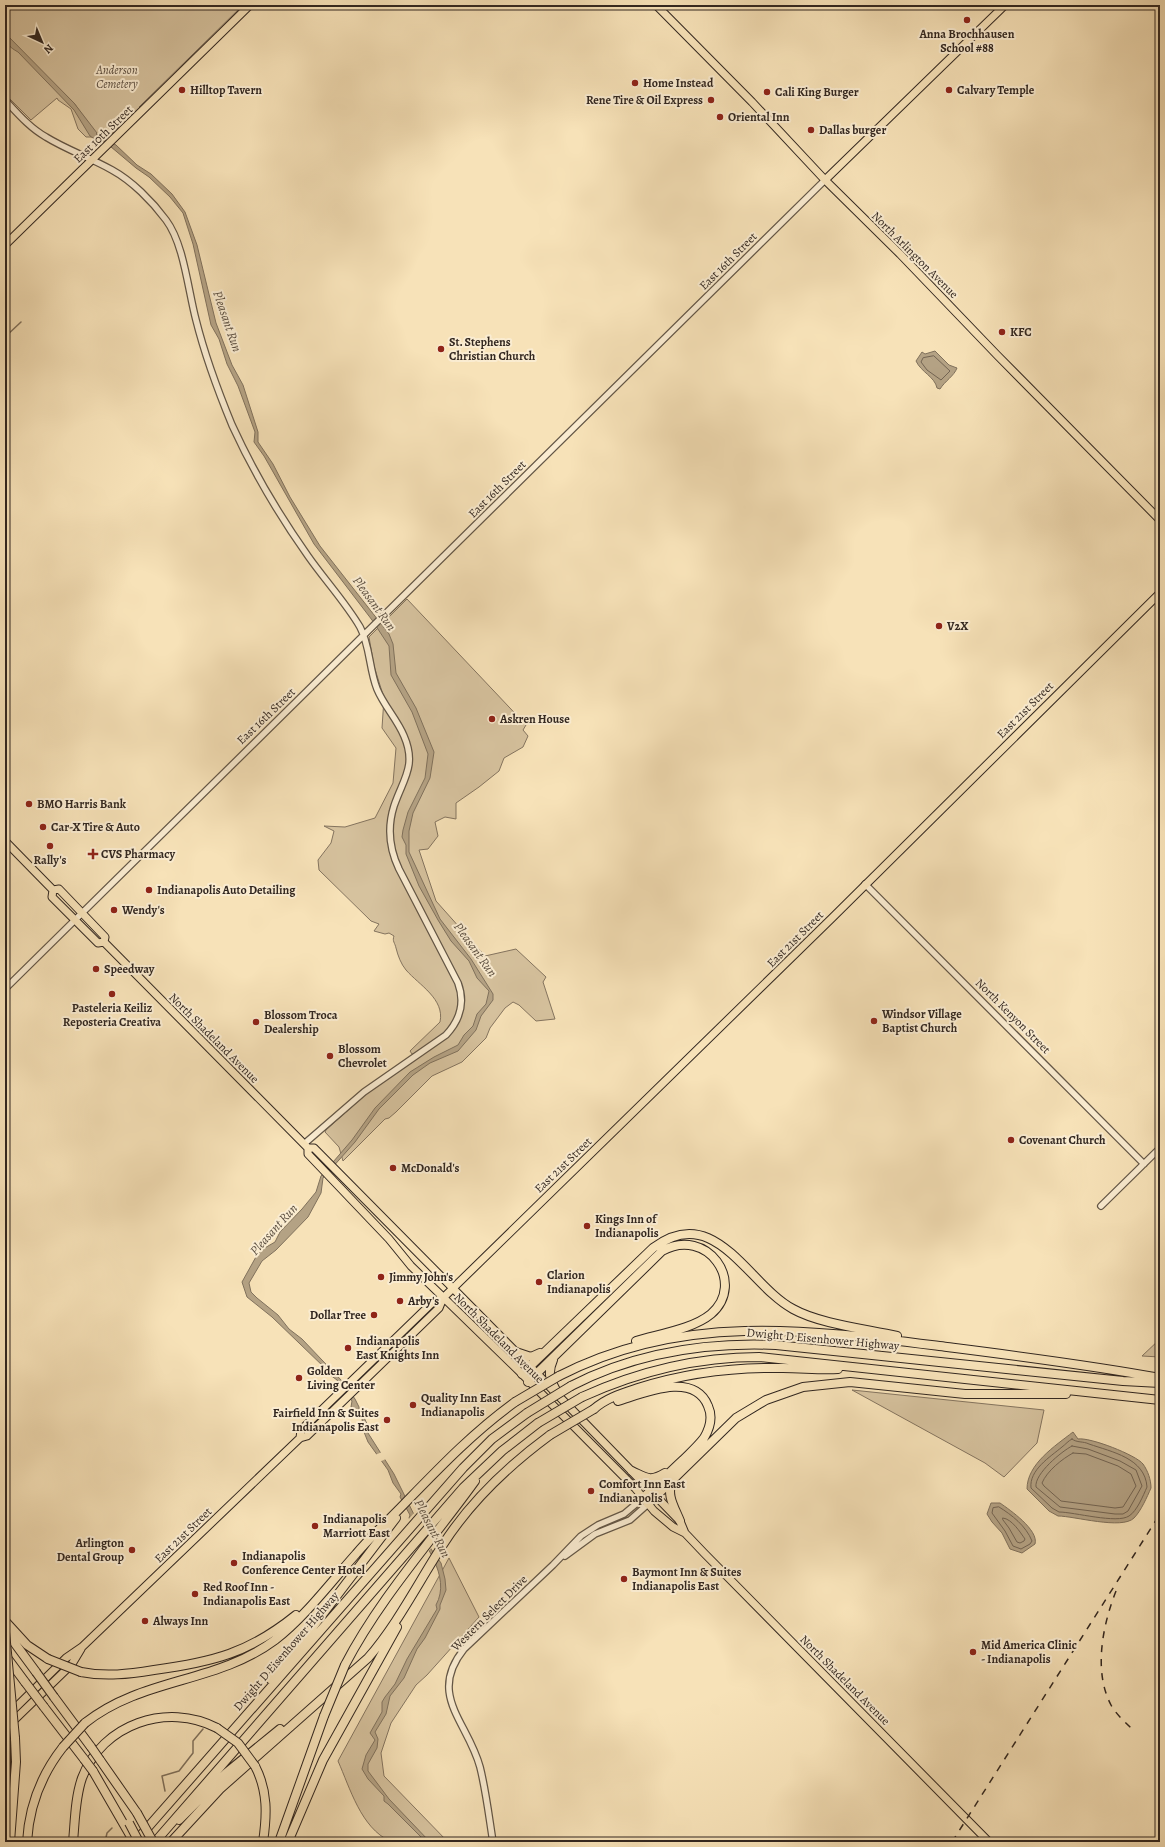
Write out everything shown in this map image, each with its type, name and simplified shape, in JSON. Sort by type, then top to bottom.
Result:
[{"type":"highway","points":[[522,1374],[653,1248],[670,1238],[689,1234],[707,1237],[723,1245],[778,1298],[803,1314],[930,1345]]},
{"type":"highway","points":[[27,1842],[31,1814],[38,1789],[48,1769],[63,1747],[85,1723],[107,1708],[135,1694],[214,1671],[251,1655],[285,1632],[462,1444],[516,1402],[560,1376],[605,1356],[629,1343],[689,1326],[710,1314],[720,1302],[724,1286],[721,1269],[714,1258],[702,1249],[688,1244],[675,1245],[662,1251],[528,1382]]},
{"type":"highway","points":[[605,1356],[667,1338],[717,1331],[752,1330],[860,1336],[1160,1378]]},
{"type":"highway","name":"Dwight D Eisenhower Highway","points":[[135,1842],[425,1510],[480,1451],[527,1413],[571,1386],[609,1369],[654,1355],[692,1348],[740,1344],[776,1345],[1097,1379],[1160,1383]]},
{"type":"highway","points":[[516,1352],[531,1357],[548,1348]]},
{"type":"highway","points":[[554,1357],[549,1369],[549,1375],[559,1396]]},
{"type":"highway","name":"Dwight D Eisenhower Highway","points":[[155,1841],[462,1488],[516,1439],[538,1423],[582,1397],[624,1380],[659,1369],[715,1359],[769,1358],[1160,1400]]},
{"type":"highway","points":[[171,1842],[207,1802],[360,1666],[379,1644],[442,1545],[463,1516],[483,1492],[518,1460],[550,1435],[594,1409],[601,1403],[641,1387],[674,1378],[703,1373],[768,1368],[823,1370],[863,1368]]},
{"type":"highway","points":[[646,1501],[676,1471],[740,1415],[766,1400],[803,1387],[850,1382],[965,1394],[1097,1394]]},
{"type":"highway","points":[[594,1409],[639,1394],[673,1386],[685,1387],[698,1393],[705,1400],[709,1409],[709,1427],[703,1440],[676,1471],[671,1484],[670,1498],[680,1521]]},
{"type":"highway","points":[[279,1842],[324,1716],[345,1665],[369,1622],[485,1467]]},
{"type":"highway","points":[[632,1471],[651,1479],[676,1471]]},
{"type":"highway","points":[[236,1727],[266,1684],[303,1640],[396,1514]]},
{"type":"highway","points":[[288,1842],[323,1760],[409,1606],[424,1574]]},
{"type":"highway","points":[[5,1621],[27,1644],[48,1659],[81,1672],[101,1675],[124,1674],[193,1665],[223,1657],[250,1646],[271,1634],[322,1592]]},
{"type":"highway","points":[[5,1631],[91,1747],[155,1841],[184,1816],[237,1764],[336,1688]]},
{"type":"highway","points":[[5,1631],[16,1762],[10,1842]]},
{"type":"highway","points":[[5,1655],[93,1771],[139,1842]]},
{"type":"highway","points":[[73,1842],[78,1794],[83,1777],[94,1756],[113,1736],[138,1722],[158,1717],[189,1718],[205,1722],[217,1728],[238,1743],[255,1766],[261,1780],[265,1797],[266,1817],[263,1842]]},
{"type":"highway","points":[[5,1739],[5,1790]]},
{"type":"highway","points":[[127,1825],[135,1842]]},
{"type":"main road","name":"East 10th Street","points":[[5,245],[250,5]]},
{"type":"main road","name":"North Arlington Avenue","points":[[656,5],[752,102],[825,180],[900,254],[997,355],[1160,520]]},
{"type":"main road","name":"East 16th Street","points":[[825,180],[1005,5]]},
{"type":"main road","name":"East 21st Street","points":[[5,1718],[66,1658],[82,1648],[300,1438],[307,1436],[355,1390],[439,1308],[443,1298],[453,1288],[1160,593]]},
{"type":"main road","name":"North Shadeland Avenue","points":[[5,842],[53,890]]},
{"type":"main road","name":"North Shadeland Avenue","points":[[53,890],[59,889],[105,937],[104,942],[306,1146],[308,1154],[316,1163],[443,1298],[522,1374],[528,1382],[672,1527],[685,1533],[989,1842]]},
{"type":"main road","name":"North Shadeland Avenue","points":[[53,890],[52,897],[98,943],[104,942]]},
{"type":"main road","name":"North Shadeland Avenue","points":[[306,1146],[314,1148],[516,1352],[680,1521],[685,1533]]},
{"type":"main road","name":"East 21st Street","points":[[300,1438],[301,1430],[350,1382],[434,1301],[443,1298]]},
{"type":"main road","name":"East 21st Street","points":[[5,1730],[72,1664],[82,1648]]},
{"type":"street","points":[[5,100],[30,126],[42,134],[113,171],[130,182],[161,214],[171,227],[179,248],[196,323],[205,352],[223,402],[239,438],[280,515],[308,557],[355,620],[363,636],[378,690],[386,707],[402,730],[409,752],[408,772],[394,806],[390,824],[392,852],[455,977],[460,989],[461,1005],[456,1022],[446,1035],[364,1092],[306,1146]]},
{"type":"street","name":"East 16th Street","points":[[5,989],[825,180]]},
{"type":"street","name":"North Kenyon Street","points":[[865,884],[1144,1164]]},
{"type":"street","points":[[1101,1206],[1160,1148]]},
{"type":"street","name":"Western Select Drive","points":[[553,1565],[595,1534],[633,1519],[646,1501]]},
{"type":"street","name":"Western Select Drive","points":[[493,1842],[479,1766],[452,1710],[449,1695],[450,1678],[455,1662],[464,1649],[588,1531],[624,1514],[646,1501]]},
{"type":"green space","name":"Anderson Cemetery","points":[[5,5],[243,5],[139,107],[141,108],[106,139],[95,133],[74,103],[63,92],[93,137],[86,137],[78,129],[71,109],[57,98],[31,120],[5,94]]},
{"type":"green space","points":[[407,599],[526,725],[523,730],[528,736],[523,747],[504,758],[499,771],[456,803],[456,819],[445,817],[435,822],[438,836],[428,849],[419,850],[436,901],[485,956],[516,949],[546,977],[543,982],[555,1019],[536,1021],[519,1005],[513,1002],[505,1008],[490,1028],[486,1038],[462,1062],[432,1076],[396,1112],[389,1118],[385,1119],[343,1161],[339,1147],[325,1132],[326,1130],[365,1095],[424,1054],[412,1054],[410,1051],[440,1022],[441,1014],[435,999],[406,970],[399,957],[393,939],[394,936],[389,933],[385,934],[374,931],[379,924],[371,921],[319,870],[318,860],[331,843],[334,831],[324,826],[345,827],[375,818],[393,783],[396,748],[382,728],[384,698],[374,666],[369,637]]},
{"type":"green space","points":[[1160,1339],[1160,1357],[1142,1356]]},
{"type":"green space","points":[[852,1390],[1044,1410],[1037,1443],[1004,1477],[985,1463]]},
{"type":"green space","points":[[449,1558],[479,1617],[427,1675],[416,1685],[391,1723],[381,1753],[384,1776],[448,1842],[394,1842],[380,1835],[371,1827],[364,1817],[352,1795],[338,1761]]},
{"type":"water","name":"Pleasant Run","points":[[5,33],[74,103],[97,133],[96,134],[116,145],[137,165],[151,174],[172,194],[185,212],[197,245],[216,323],[232,365],[243,385],[258,432],[258,442],[273,464],[290,497],[320,546],[389,634],[393,644],[396,673],[416,708],[434,752],[430,778],[413,813],[409,831],[409,852],[440,919],[471,959],[493,994],[493,1000],[481,1016],[476,1030],[458,1051],[430,1063],[413,1075],[379,1109],[355,1142],[323,1178],[321,1193],[308,1217],[276,1250],[262,1261],[249,1283],[251,1292],[278,1315],[289,1329],[302,1339],[342,1381],[355,1399],[359,1407],[359,1413],[362,1413],[367,1424],[368,1433],[394,1474],[431,1549],[441,1563],[446,1590],[440,1605],[440,1609],[425,1638],[417,1649],[404,1678],[390,1696],[386,1714],[375,1732],[378,1739],[377,1748],[368,1764],[368,1771],[389,1799],[430,1842],[426,1842],[384,1801],[384,1796],[368,1779],[362,1769],[366,1755],[375,1740],[370,1733],[382,1712],[382,1702],[395,1684],[407,1659],[437,1609],[436,1605],[440,1594],[438,1571],[428,1548],[409,1518],[410,1515],[400,1497],[401,1494],[393,1483],[388,1470],[368,1442],[364,1432],[362,1419],[357,1414],[355,1409],[351,1407],[352,1401],[337,1380],[326,1372],[326,1369],[272,1317],[247,1297],[242,1282],[257,1255],[263,1249],[275,1242],[280,1232],[316,1192],[321,1176],[352,1140],[375,1108],[410,1072],[434,1057],[458,1045],[464,1035],[473,1026],[477,1014],[486,1004],[489,991],[477,978],[469,961],[451,941],[438,920],[419,886],[406,854],[406,845],[402,837],[403,830],[408,812],[425,778],[428,754],[412,712],[391,675],[389,646],[372,620],[314,544],[264,456],[254,442],[255,432],[238,386],[227,364],[219,339],[211,325],[193,244],[183,213],[170,197],[149,177],[104,141],[96,140],[90,136],[74,110],[18,52],[8,44]]},
{"type":"water","points":[[935,351],[949,365],[957,368],[954,374],[940,389],[937,388],[934,381],[916,361],[922,352],[925,354]]},
{"type":"water","points":[[1073,1432],[1078,1439],[1084,1439],[1112,1447],[1132,1456],[1143,1464],[1149,1476],[1151,1488],[1134,1518],[1119,1523],[1109,1523],[1058,1516],[1049,1511],[1027,1489],[1028,1480],[1043,1456]]},
{"type":"water","points":[[991,1503],[1000,1503],[1023,1521],[1033,1533],[1035,1544],[1022,1553],[1010,1549],[1002,1533],[987,1514]]},
{"type":"pier","points":[[382,1452],[386,1459],[379,1462],[375,1455]]},
{"type":"pier","points":[[414,1513],[432,1547],[427,1553],[408,1520]]},
{"type":"waterway","points":[[5,337],[21,322]]},
{"type":"waterway","points":[[165,1791],[162,1776],[179,1771],[193,1753],[193,1741],[203,1729]]},
{"type":"waterway","points":[[105,1842],[107,1833],[112,1828]]},
{"type":"railway","points":[[952,1842],[1160,1514]]},
{"type":"railway","points":[[1116,1591],[1111,1604],[1104,1633],[1101,1663],[1102,1677],[1111,1705],[1131,1728]]},
{"type":"place","name":"Anna Brochhausen School #88","points":[[967,20]]},
{"type":"place","name":"Home Instead","points":[[635,83]]},
{"type":"place","name":"Hilltop Tavern","points":[[182,90]]},
{"type":"place","name":"Calvary Temple","points":[[949,90]]},
{"type":"place","name":"Cali King Burger","points":[[767,92]]},
{"type":"place","name":"Rene Tire & Oil Express","points":[[711,100]]},
{"type":"place","name":"Oriental Inn","points":[[720,117]]},
{"type":"place","name":"Dallas burger","points":[[811,130]]},
{"type":"place","name":"KFC","points":[[1002,332]]},
{"type":"place","name":"St. Stephens Christian Church","points":[[441,349]]},
{"type":"place","name":"V2X","points":[[939,626]]},
{"type":"place","name":"Askren House","points":[[492,719]]},
{"type":"place","name":"BMO Harris Bank","points":[[29,804]]},
{"type":"place","name":"Car-X Tire & Auto","points":[[43,827]]},
{"type":"place","name":"Rally's","points":[[50,846]]},
{"type":"place","name":"CVS Pharmacy","points":[[93,854]]},
{"type":"place","name":"Indianapolis Auto Detailing","points":[[149,890]]},
{"type":"place","name":"Wendy's","points":[[114,910]]},
{"type":"place","name":"Speedway","points":[[96,969]]},
{"type":"place","name":"Pasteleria Keiliz Reposteria Creativa","points":[[112,994]]},
{"type":"place","name":"Windsor Village Baptist Church","points":[[874,1021]]},
{"type":"place","name":"Blossom Troca Dealership","points":[[256,1022]]},
{"type":"place","name":"Blossom Chevrolet","points":[[330,1056]]},
{"type":"place","name":"Covenant Church","points":[[1011,1140]]},
{"type":"place","name":"McDonald's","points":[[393,1168]]},
{"type":"place","name":"Kings Inn of Indianapolis","points":[[587,1226]]},
{"type":"place","name":"Jimmy John's","points":[[381,1277]]},
{"type":"place","name":"Clarion Indianapolis","points":[[539,1282]]},
{"type":"place","name":"Arby's","points":[[400,1301]]},
{"type":"place","name":"Dollar Tree","points":[[374,1315]]},
{"type":"place","name":"Indianapolis East Knights Inn","points":[[348,1348]]},
{"type":"place","name":"Golden Living Center","points":[[299,1378]]},
{"type":"place","name":"Quality Inn East Indianapolis","points":[[413,1405]]},
{"type":"place","name":"Fairfield Inn & Suites Indianapolis East","points":[[387,1420]]},
{"type":"place","name":"Comfort Inn East Indianapolis","points":[[591,1491]]},
{"type":"place","name":"Indianapolis Marriott East","points":[[315,1526]]},
{"type":"place","name":"Arlington Dental Group","points":[[132,1550]]},
{"type":"place","name":"Indianapolis Conference Center Hotel","points":[[234,1563]]},
{"type":"place","name":"Baymont Inn & Suites Indianapolis East","points":[[624,1579]]},
{"type":"place","name":"Red Roof Inn - Indianapolis East","points":[[195,1594]]},
{"type":"place","name":"Always Inn","points":[[145,1621]]},
{"type":"place","name":"Mid America Clinic - Indianapolis","points":[[973,1652]]}]
